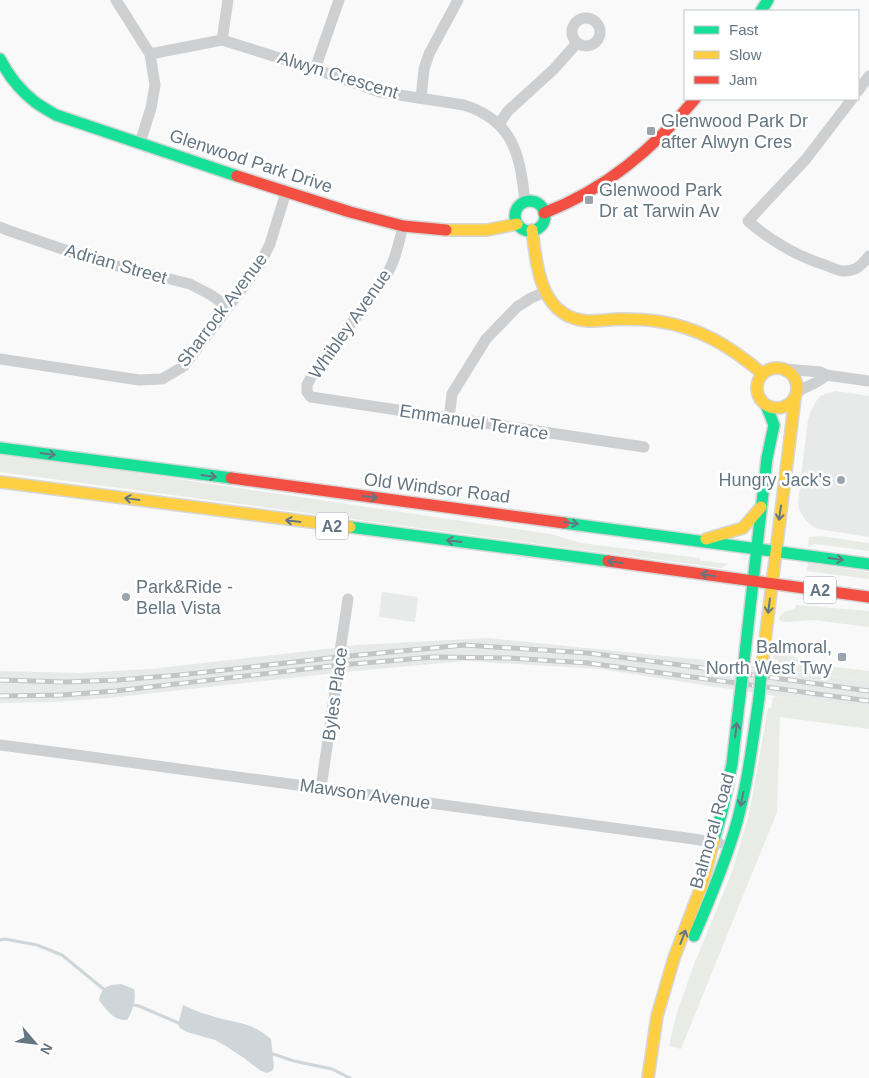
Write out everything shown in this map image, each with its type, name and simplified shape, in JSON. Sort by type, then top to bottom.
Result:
[{"type":"main road","name":"Glenwood Park Drive","points":[[0,59],[6,71],[35,102],[68,120],[286,192],[372,219],[403,226],[451,231],[476,231],[517,224]]},
{"type":"main road","points":[[544,213],[558,209],[613,176],[651,146],[695,100]]},
{"type":"main road","points":[[525,202],[540,204],[544,213],[543,222],[532,230],[524,229],[517,224],[516,211],[525,202]]},
{"type":"main road","points":[[532,230],[542,285],[550,300],[561,311],[573,318],[589,322],[627,319],[647,320],[698,331],[738,353],[763,374]]},
{"type":"main road","points":[[773,368],[790,373],[797,385],[796,395],[790,403],[779,408],[772,408],[760,400],[757,386],[763,374],[773,368]]},
{"type":"main road","name":"Balmoral Road","points":[[652,1051],[674,983],[708,904],[730,845],[741,804],[759,698],[775,551],[796,395]]},
{"type":"main road","name":"Balmoral Road","points":[[648,1078],[657,1016],[674,958],[703,882],[723,808],[732,764],[761,507],[774,432],[774,424],[766,405]]},
{"type":"main road","name":"Old Windsor Road","points":[[0,448],[869,564]]},
{"type":"main road","name":"A2","points":[[0,482],[611,561],[869,597]]},
{"type":"main road","points":[[701,541],[743,528],[761,507]]},
{"type":"street","points":[[116,0],[150,54],[155,85],[151,108],[140,143]]},
{"type":"street","points":[[222,40],[228,0]]},
{"type":"street","points":[[315,69],[339,0]]},
{"type":"street","points":[[421,98],[424,69],[428,54],[458,0]]},
{"type":"street","name":"Alwyn Crescent","points":[[150,54],[222,40],[315,69],[380,92],[471,107],[499,124],[510,138],[518,154],[525,202]]},
{"type":"street","points":[[499,124],[508,111],[554,69],[577,43]]},
{"type":"street","points":[[859,90],[869,76]]},
{"type":"street","points":[[851,100],[806,159],[748,221],[762,234],[807,259],[842,271],[853,270],[861,266],[869,256]]},
{"type":"street","name":"Sharrock Avenue","points":[[0,359],[139,380],[162,379],[184,366],[259,266],[270,244],[286,192]]},
{"type":"street","name":"Whibley Avenue","points":[[307,392],[307,385],[311,377],[390,272],[403,226]]},
{"type":"street","name":"Adrian Street","points":[[0,227],[97,261],[190,284],[228,307]]},
{"type":"street","points":[[449,418],[452,394],[486,339],[517,307],[545,292]]},
{"type":"street","points":[[785,370],[820,372],[826,375],[869,381]]},
{"type":"street","points":[[796,395],[810,384],[822,381],[826,375]]},
{"type":"street","name":"Emmanuel Terrace","points":[[307,392],[312,397],[319,399],[644,447]]},
{"type":"street","name":"Byles Place","points":[[321,788],[348,599]]},
{"type":"street","name":"Mawson Avenue","points":[[0,745],[730,845]]},
{"type":"shaded area","points":[[836,391],[869,396],[869,537],[818,529],[806,521],[799,509],[798,502],[808,419],[820,396]]},
{"type":"shaded area","points":[[0,455],[109,469],[551,534],[581,543],[700,558],[700,561],[728,564],[721,568],[0,472]]},
{"type":"shaded area","points":[[820,536],[869,543],[869,551],[815,544],[808,547],[809,537]]},
{"type":"shaded area","points":[[808,563],[869,572],[869,579],[806,571]]},
{"type":"shaded area","points":[[382,592],[418,597],[415,622],[379,617]]},
{"type":"shaded area","points":[[796,605],[869,611],[869,627],[813,620],[780,621],[779,618],[784,612],[795,609]]},
{"type":"shaded area","points":[[488,638],[714,661],[869,682],[869,707],[776,696],[600,669],[464,661],[108,698],[0,703],[0,671],[80,673],[151,669],[357,645]]},
{"type":"shaded area","points":[[783,647],[800,661],[810,664],[869,671],[869,682],[776,669],[778,660],[773,659],[775,650]]},
{"type":"shaded area","points":[[773,697],[869,707],[869,729],[780,717],[777,812],[681,1049],[669,1046],[676,1016],[693,967],[732,872],[749,815],[768,708],[771,708]]},
{"type":"shaded area","points":[[121,984],[134,989],[135,992],[134,1005],[127,1020],[114,1017],[99,1000],[106,987]]},
{"type":"shaded area","points":[[183,1005],[202,1013],[249,1026],[264,1033],[271,1039],[274,1067],[272,1071],[267,1073],[261,1071],[215,1040],[187,1032],[180,1028],[178,1025]]},
{"type":"waterway","points":[[0,940],[5,939],[37,945],[62,955],[106,991]]},
{"type":"waterway","points":[[129,1004],[139,1006],[181,1024]]},
{"type":"waterway","points":[[270,1053],[294,1061],[332,1069],[350,1078]]},
{"type":"railway","points":[[0,680],[66,682],[118,680],[464,645],[588,653],[869,691]]},
{"type":"railway","points":[[0,696],[62,695],[115,691],[340,665],[434,657],[509,658],[588,663],[869,701]]},
{"type":"traffic: fast","points":[[762,10],[768,0]]},
{"type":"traffic: fast","points":[[0,59],[11,77],[25,93],[35,102],[56,115],[237,176]]},
{"type":"traffic: fast","points":[[530,201],[536,202],[544,210],[545,216],[544,222],[536,230],[530,231],[524,230],[516,222],[515,216],[516,210],[524,202],[530,201]]},
{"type":"traffic: fast","points":[[744,662],[767,458],[774,425],[766,405]]},
{"type":"traffic: fast","points":[[0,448],[231,478]]},
{"type":"traffic: fast","points":[[564,523],[869,564]]},
{"type":"traffic: fast","points":[[350,527],[608,561]]},
{"type":"traffic: fast","points":[[740,696],[744,662]]},
{"type":"traffic: fast","points":[[759,698],[762,665]]},
{"type":"traffic: fast","points":[[714,840],[732,764],[740,696]]},
{"type":"traffic: fast","points":[[694,936],[733,837],[747,776],[759,698]]},
{"type":"traffic: slow","points":[[446,230],[487,230],[517,224]]},
{"type":"traffic: slow","points":[[532,230],[539,274],[544,288],[560,311],[572,318],[588,321],[642,319],[686,328],[713,339],[763,374]]},
{"type":"traffic: slow","points":[[773,368],[781,368],[788,371],[794,377],[797,388],[794,399],[788,405],[781,408],[773,408],[766,405],[760,399],[757,392],[757,384],[760,377],[766,371],[773,368]]},
{"type":"traffic: slow","points":[[762,665],[795,398]]},
{"type":"traffic: slow","points":[[0,482],[350,527]]},
{"type":"traffic: slow","points":[[706,539],[743,528],[761,507]]},
{"type":"traffic: slow","points":[[648,1078],[657,1016],[674,958],[703,882],[714,840]]},
{"type":"traffic: jam","points":[[544,213],[588,192],[627,166],[662,135],[694,100]]},
{"type":"traffic: jam","points":[[237,176],[350,212],[403,226],[446,230]]},
{"type":"traffic: jam","points":[[231,478],[564,523]]},
{"type":"traffic: jam","points":[[608,561],[869,597]]},
{"type":"place","name":"Glenwood Park Dr after Alwyn Cres","points":[[651,131]]},
{"type":"place","name":"Glenwood Park Dr at Tarwin Av","points":[[589,200]]},
{"type":"place","name":"Hungry Jack's","points":[[841,480]]},
{"type":"place","name":"Park&Ride - Bella Vista","points":[[126,597]]},
{"type":"place","name":"Balmoral, North West Twy","points":[[842,657]]}]
